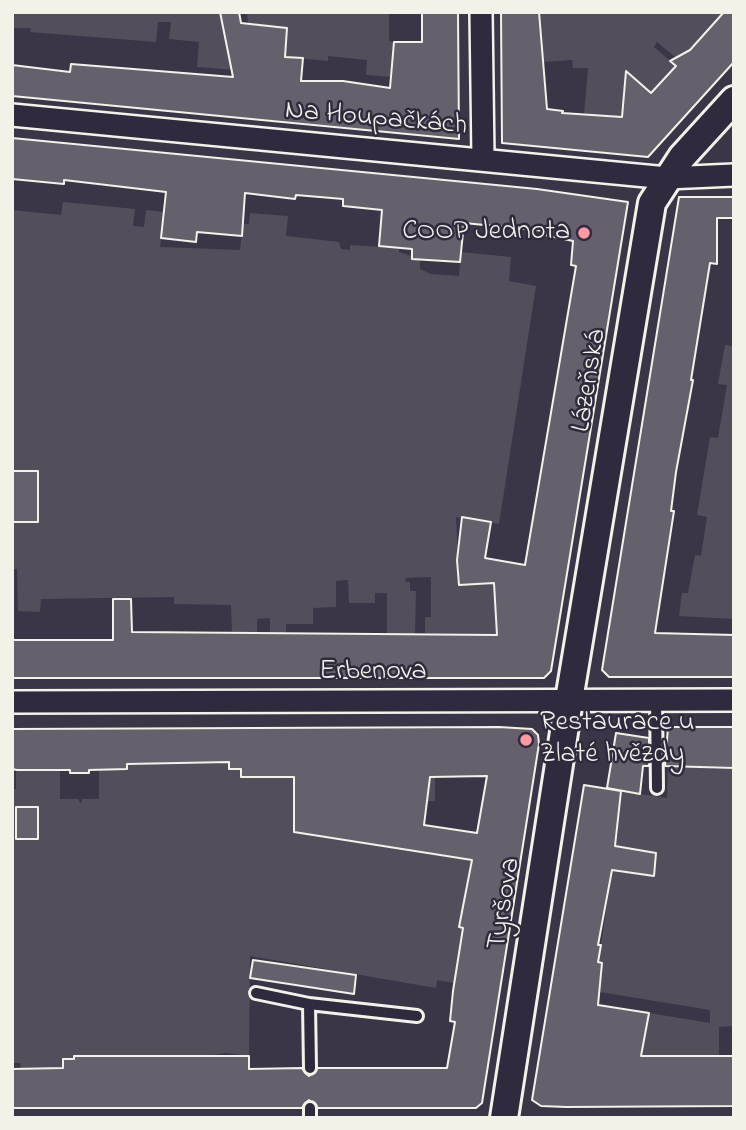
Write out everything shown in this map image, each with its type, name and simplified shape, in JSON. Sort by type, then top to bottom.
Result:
[{"type":"street","points":[[481,12],[483,158]]},
{"type":"street","name":"Lázeňská","points":[[569,700],[652,203],[667,178],[734,100]]},
{"type":"street","name":"Na Houpačkách","points":[[12,115],[483,158],[667,178],[734,175]]},
{"type":"street","name":"Erbenova","points":[[12,702],[734,699]]},
{"type":"street","name":"Tyršova","points":[[504,1118],[569,700]]},
{"type":"lane","points":[[656,700],[657,788]]},
{"type":"lane","points":[[256,993],[309,1004],[417,1016]]},
{"type":"lane","points":[[309,1004],[310,1068]]},
{"type":"shaded area","points":[[12,12],[220,12],[229,57],[238,57],[236,70],[197,67],[199,42],[169,39],[171,22],[158,22],[156,42],[30,32],[31,28],[12,28]]},
{"type":"shaded area","points":[[247,12],[389,12],[389,41],[394,42],[391,77],[366,75],[367,60],[328,56],[328,61],[285,57],[287,28],[248,24]]},
{"type":"shaded area","points":[[538,12],[724,12],[680,61],[657,42],[654,47],[676,66],[651,93],[626,72],[622,122],[584,115],[588,68],[573,68],[572,60],[543,62]]},
{"type":"shaded area","points":[[63,202],[135,209],[133,226],[144,227],[146,210],[164,212],[160,247],[240,250],[243,224],[249,224],[250,213],[288,216],[286,236],[339,242],[341,249],[350,250],[350,245],[399,248],[399,252],[420,259],[420,269],[431,274],[459,276],[461,252],[511,257],[509,281],[536,286],[499,524],[456,517],[459,585],[500,567],[495,611],[505,635],[425,633],[425,617],[431,617],[431,577],[405,578],[406,582],[410,582],[410,591],[416,591],[415,635],[387,635],[387,593],[375,593],[375,603],[349,603],[348,580],[336,581],[336,607],[313,608],[313,624],[286,624],[286,634],[270,634],[270,618],[257,619],[257,634],[232,634],[231,605],[174,604],[174,597],[41,599],[40,612],[18,611],[17,569],[12,569],[12,522],[38,521],[38,471],[12,471],[12,210],[61,215]]},
{"type":"shaded area","points":[[734,334],[734,619],[679,616],[682,593],[688,593],[695,555],[701,556],[707,517],[697,515],[710,437],[718,438],[727,385],[718,384],[725,345],[732,346]]},
{"type":"shaded area","points":[[229,762],[229,769],[241,769],[241,777],[258,777],[258,769],[435,769],[435,801],[294,800],[294,831],[472,860],[459,927],[464,928],[455,979],[460,981],[460,984],[437,980],[436,988],[250,956],[249,1056],[226,1053],[169,1062],[168,1056],[75,1056],[63,1069],[21,1069],[20,1063],[12,1063],[12,789],[16,789],[16,770],[60,770],[60,799],[78,799],[81,804],[82,799],[99,799],[99,770],[127,769],[127,764]],"holes":[[[16,807],[38,807],[37,839],[16,839]]]},
{"type":"shaded area","points":[[711,764],[711,769],[734,768],[734,1026],[719,1027],[719,1061],[655,1059],[591,1051],[598,1005],[627,1010],[625,1029],[645,1032],[649,1013],[710,1023],[710,1010],[594,991],[602,964],[598,962],[618,831],[613,830],[621,791],[667,798],[668,766]]},
{"type":"building","points":[[220,12],[239,12],[241,23],[287,28],[285,57],[303,58],[301,81],[343,81],[390,88],[394,42],[422,42],[422,12],[458,12],[459,139],[12,96],[12,65],[70,72],[71,64],[233,77]]},
{"type":"building","points":[[501,12],[539,12],[547,109],[563,111],[562,113],[622,117],[626,71],[651,93],[676,66],[670,61],[690,50],[724,12],[734,12],[734,62],[648,157],[502,143]]},
{"type":"building","points":[[12,138],[537,189],[628,202],[551,671],[544,678],[12,678],[12,640],[113,640],[113,599],[131,599],[132,632],[497,635],[494,583],[459,585],[457,560],[462,517],[491,522],[485,558],[525,565],[576,266],[571,265],[573,241],[545,235],[546,231],[464,223],[460,262],[412,259],[412,249],[379,246],[382,210],[343,206],[343,199],[296,195],[295,199],[245,193],[242,236],[197,232],[196,242],[161,238],[166,192],[64,180],[64,184],[12,179]]},
{"type":"building","points":[[679,197],[734,197],[734,218],[717,218],[717,264],[710,263],[676,472],[671,511],[674,511],[655,633],[734,635],[734,677],[609,677],[602,670]]},
{"type":"building","points":[[12,471],[38,471],[38,522],[12,522]]},
{"type":"building","points":[[668,727],[734,727],[734,768],[665,766]]},
{"type":"building","points":[[12,729],[532,729],[538,735],[539,744],[482,1103],[476,1108],[318,1108],[309,1100],[302,1108],[12,1108],[12,1069],[63,1068],[63,1059],[74,1059],[74,1056],[249,1056],[249,1069],[302,1068],[309,1076],[318,1068],[447,1068],[455,1022],[450,1021],[453,991],[463,928],[459,927],[472,860],[294,832],[294,777],[241,777],[241,769],[229,769],[229,762],[127,764],[127,769],[89,770],[89,773],[12,769]],"holes":[[[487,776],[477,833],[424,825],[430,777]]]},
{"type":"building","points":[[616,733],[649,738],[649,766],[643,766],[640,794],[607,788]]},
{"type":"building","points":[[584,785],[621,791],[615,846],[656,853],[654,876],[612,870],[598,945],[601,945],[598,962],[602,963],[598,1005],[649,1013],[641,1056],[734,1056],[734,1106],[566,1107],[541,1106],[532,1100]]},
{"type":"building","points":[[16,807],[38,807],[38,839],[16,839]]},
{"type":"building","points":[[253,960],[356,975],[354,994],[250,978]]},
{"type":"place","name":"COOP Jednota","points":[[584,233]]},
{"type":"place","name":"Restaurace u Zlaté hvězdy","points":[[526,740]]}]
